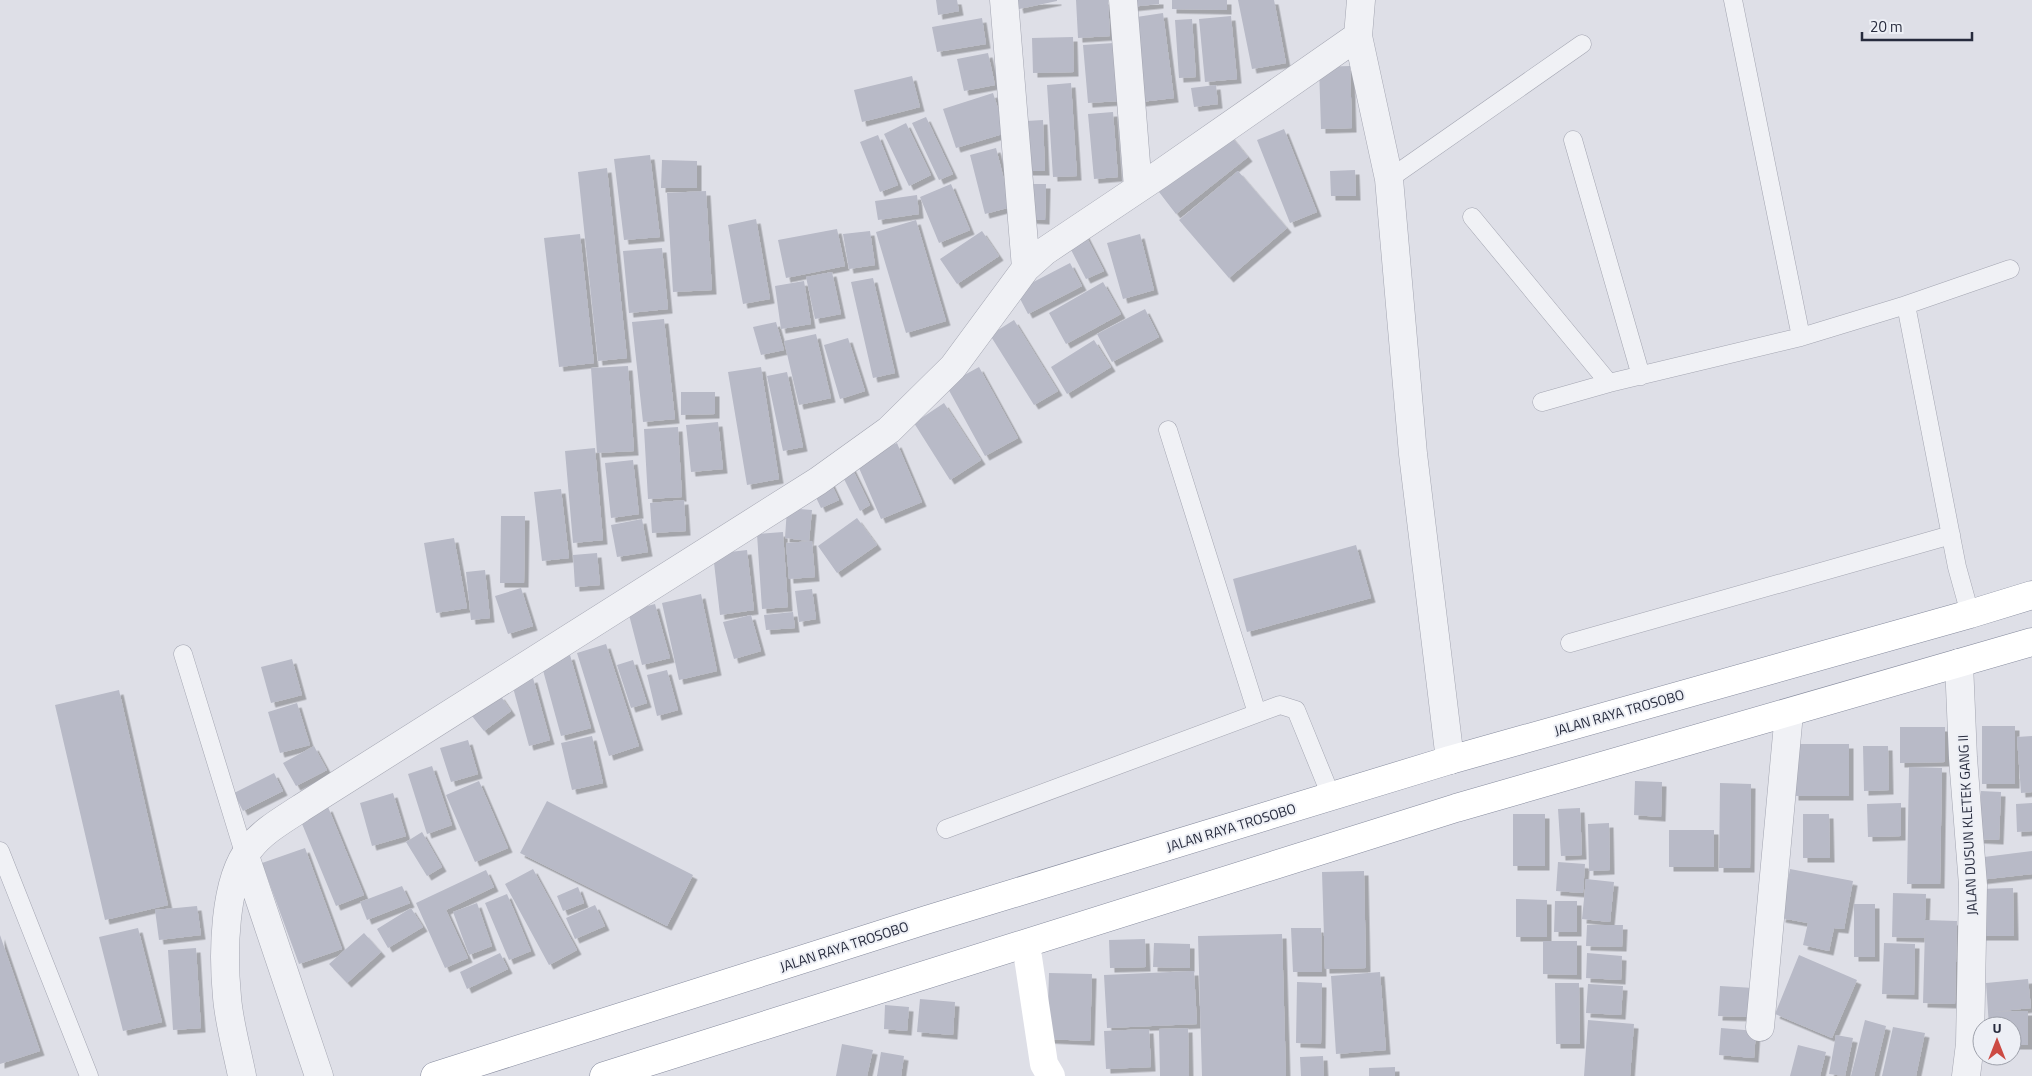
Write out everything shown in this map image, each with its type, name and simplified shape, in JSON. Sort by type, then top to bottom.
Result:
[{"type":"main road","name":"JALAN RAYA TROSOBO","points":[[435,1076],[926,920],[1450,760],[2032,595]]},
{"type":"main road","points":[[604,1076],[1456,808],[1789,714],[2032,642]]},
{"type":"main road","points":[[1026,944],[1044,1064],[1051,1076]]},
{"type":"street","points":[[1004,0],[1026,268]]},
{"type":"street","points":[[1123,0],[1138,188]]},
{"type":"street","points":[[1361,0],[1358,36],[1389,179],[1413,454],[1450,760]]},
{"type":"street","points":[[242,1076],[227,997],[225,934],[228,904],[235,878],[249,848],[272,828],[301,808],[818,482],[888,430],[952,367],[1026,268],[1045,251],[1160,174],[1358,36]]},
{"type":"street","name":"JALAN DUSUN KLETEK GANG II","points":[[1959,663],[1963,758],[1973,885],[1970,1044],[1966,1076]]},
{"type":"street","points":[[1760,1027],[1789,714]]},
{"type":"street","points":[[245,856],[319,1076]]},
{"type":"lane","points":[[1734,0],[1801,337]]},
{"type":"lane","points":[[1389,179],[1582,44]]},
{"type":"lane","points":[[1573,140],[1640,376]]},
{"type":"lane","points":[[1472,217],[1610,383]]},
{"type":"lane","points":[[1542,402],[1610,383],[1801,337],[1906,305],[2010,269]]},
{"type":"lane","points":[[1906,305],[1957,567],[1970,614]]},
{"type":"lane","points":[[1168,430],[1257,713]]},
{"type":"lane","points":[[1570,643],[1951,535]]},
{"type":"lane","points":[[183,654],[245,856]]},
{"type":"lane","points":[[946,829],[1280,705],[1296,710],[1331,796]]},
{"type":"lane","points":[[0,851],[89,1076]]},
{"type":"building","points":[[936,0],[957,0],[959,11],[938,15]]},
{"type":"building","points":[[1017,0],[1057,0],[1057,1],[1019,9]]},
{"type":"building","points":[[1076,0],[1108,0],[1110,36],[1078,38]]},
{"type":"building","points":[[1129,0],[1159,0],[1159,4],[1130,7]]},
{"type":"building","points":[[1172,0],[1227,0],[1227,10],[1172,9]]},
{"type":"building","points":[[1238,0],[1274,0],[1286,63],[1252,69]]},
{"type":"building","points":[[1163,13],[1174,98],[1141,102],[1130,18]]},
{"type":"building","points":[[1231,16],[1237,79],[1205,82],[1199,19]]},
{"type":"building","points":[[982,18],[986,44],[937,52],[932,27]]},
{"type":"building","points":[[1192,19],[1196,77],[1179,78],[1175,20]]},
{"type":"building","points":[[1073,37],[1074,72],[1033,73],[1032,38]]},
{"type":"building","points":[[1114,43],[1119,101],[1088,103],[1083,45]]},
{"type":"building","points":[[988,53],[995,85],[964,91],[957,59]]},
{"type":"building","points":[[1350,66],[1352,128],[1321,129],[1319,67]]},
{"type":"building","points":[[912,76],[920,107],[862,122],[854,90]]},
{"type":"building","points":[[1071,83],[1077,176],[1053,177],[1047,85]]},
{"type":"building","points":[[1216,85],[1218,104],[1194,107],[1191,88]]},
{"type":"building","points":[[993,93],[1006,133],[956,148],[943,109]]},
{"type":"building","points":[[1113,112],[1118,177],[1094,179],[1088,114]]},
{"type":"building","points":[[926,117],[953,174],[939,180],[912,123]]},
{"type":"building","points":[[1043,120],[1045,171],[1028,171],[1026,121]]},
{"type":"building","points":[[906,123],[931,175],[909,186],[884,134]]},
{"type":"building","points":[[1284,129],[1317,212],[1290,223],[1257,140]]},
{"type":"building","points":[[878,135],[898,185],[880,192],[860,142]]},
{"type":"building","points":[[1230,135],[1248,157],[1176,214],[1159,192]]},
{"type":"building","points":[[996,148],[1011,207],[985,214],[970,155]]},
{"type":"building","points":[[650,155],[660,237],[624,240],[614,159]]},
{"type":"building","points":[[662,160],[697,161],[697,188],[661,188]]},
{"type":"building","points":[[607,168],[627,358],[598,361],[578,172]]},
{"type":"building","points":[[1355,170],[1356,196],[1331,196],[1330,171]]},
{"type":"building","points":[[1238,171],[1287,228],[1229,278],[1179,220]]},
{"type":"building","points":[[951,184],[970,230],[939,243],[920,197]]},
{"type":"building","points":[[1027,184],[1046,184],[1045,220],[1026,219]]},
{"type":"building","points":[[706,191],[712,290],[673,292],[667,193]]},
{"type":"building","points":[[917,195],[919,214],[878,220],[875,201]]},
{"type":"building","points":[[756,219],[770,299],[743,304],[728,225]]},
{"type":"building","points":[[916,220],[946,321],[906,333],[876,232]]},
{"type":"building","points":[[837,229],[845,266],[786,278],[778,240]]},
{"type":"building","points":[[870,231],[875,265],[849,269],[843,234]]},
{"type":"building","points":[[982,231],[999,256],[957,284],[940,259]]},
{"type":"building","points":[[1084,232],[1104,271],[1086,279],[1066,240]]},
{"type":"building","points":[[580,234],[594,363],[559,367],[544,238]]},
{"type":"building","points":[[1140,234],[1154,290],[1123,299],[1107,243]]},
{"type":"building","points":[[662,248],[668,309],[629,313],[623,251]]},
{"type":"building","points":[[1070,263],[1082,286],[1028,314],[1016,291]]},
{"type":"building","points":[[832,272],[841,314],[815,319],[806,277]]},
{"type":"building","points":[[873,278],[895,373],[873,378],[851,282]]},
{"type":"building","points":[[804,281],[811,324],[781,329],[775,286]]},
{"type":"building","points":[[1103,282],[1121,314],[1066,344],[1049,313]]},
{"type":"building","points":[[1145,309],[1159,337],[1112,362],[1097,334]]},
{"type":"building","points":[[664,319],[675,419],[643,422],[632,322]]},
{"type":"building","points":[[1014,320],[1058,391],[1034,405],[990,335]]},
{"type":"building","points":[[776,322],[784,350],[761,355],[753,327]]},
{"type":"building","points":[[816,334],[831,398],[799,405],[784,341]]},
{"type":"building","points":[[848,338],[865,391],[840,399],[824,345]]},
{"type":"building","points":[[1094,340],[1111,367],[1067,394],[1051,367]]},
{"type":"building","points":[[628,366],[634,451],[597,453],[591,368]]},
{"type":"building","points":[[761,367],[779,479],[747,485],[728,372]]},
{"type":"building","points":[[979,367],[1018,438],[985,456],[946,385]]},
{"type":"building","points":[[787,372],[803,447],[783,451],[767,376]]},
{"type":"building","points":[[681,392],[715,392],[715,414],[681,415]]},
{"type":"building","points":[[944,403],[981,460],[950,480],[914,423]]},
{"type":"building","points":[[718,422],[723,469],[691,472],[686,425]]},
{"type":"building","points":[[678,427],[682,497],[648,499],[644,429]]},
{"type":"building","points":[[897,443],[922,502],[881,519],[856,461]]},
{"type":"building","points":[[595,448],[603,540],[573,543],[565,451]]},
{"type":"building","points":[[633,460],[639,514],[611,518],[605,463]]},
{"type":"building","points":[[850,464],[870,505],[860,511],[839,469]]},
{"type":"building","points":[[830,481],[839,500],[821,508],[812,489]]},
{"type":"building","points":[[561,489],[569,558],[542,561],[534,492]]},
{"type":"building","points":[[684,500],[686,531],[652,533],[650,503]]},
{"type":"building","points":[[787,508],[812,510],[809,541],[785,538]]},
{"type":"building","points":[[501,516],[525,516],[524,583],[500,583]]},
{"type":"building","points":[[857,518],[877,545],[837,573],[818,546]]},
{"type":"building","points":[[642,519],[648,552],[617,557],[611,525]]},
{"type":"building","points":[[783,532],[788,607],[762,609],[757,534]]},
{"type":"building","points":[[454,538],[467,608],[436,613],[424,543]]},
{"type":"building","points":[[812,541],[815,577],[789,579],[786,543]]},
{"type":"building","points":[[1356,545],[1371,598],[1247,632],[1233,579]]},
{"type":"building","points":[[747,550],[754,610],[720,615],[713,554]]},
{"type":"building","points":[[597,553],[600,585],[575,587],[573,555]]},
{"type":"building","points":[[485,570],[490,618],[471,620],[466,572]]},
{"type":"building","points":[[521,588],[533,626],[508,634],[495,596]]},
{"type":"building","points":[[812,589],[816,619],[799,622],[795,591]]},
{"type":"building","points":[[701,594],[717,671],[679,680],[662,603]]},
{"type":"building","points":[[655,604],[670,658],[642,665],[628,611]]},
{"type":"building","points":[[793,612],[795,628],[766,630],[764,615]]},
{"type":"building","points":[[751,615],[761,651],[734,659],[723,622]]},
{"type":"building","points":[[606,644],[639,746],[609,756],[577,653]]},
{"type":"building","points":[[570,655],[591,728],[561,736],[541,663]]},
{"type":"building","points":[[292,659],[302,695],[271,703],[261,667]]},
{"type":"building","points":[[633,660],[647,703],[631,708],[617,665]]},
{"type":"building","points":[[667,670],[678,710],[657,716],[647,675]]},
{"type":"building","points":[[533,678],[550,740],[529,746],[512,684]]},
{"type":"building","points":[[119,690],[168,905],[105,920],[55,705]]},
{"type":"building","points":[[500,695],[511,711],[484,731],[472,716]]},
{"type":"building","points":[[297,703],[310,745],[280,753],[268,712]]},
{"type":"building","points":[[1982,726],[2015,726],[2015,784],[1982,784]]},
{"type":"building","points":[[1900,727],[1945,727],[1945,762],[1900,763]]},
{"type":"building","points":[[592,736],[603,783],[572,790],[561,743]]},
{"type":"building","points":[[2032,736],[2032,792],[2021,793],[2017,737]]},
{"type":"building","points":[[468,740],[478,774],[451,782],[440,748]]},
{"type":"building","points":[[1794,744],[1849,744],[1849,796],[1794,796]]},
{"type":"building","points":[[314,746],[327,770],[296,786],[283,763]]},
{"type":"building","points":[[1863,746],[1888,746],[1889,790],[1864,791]]},
{"type":"building","points":[[432,766],[452,825],[427,834],[408,774]]},
{"type":"building","points":[[1909,767],[1942,768],[1940,884],[1907,884]]},
{"type":"building","points":[[274,773],[283,791],[243,811],[234,793]]},
{"type":"building","points":[[479,781],[508,848],[475,862],[446,795]]},
{"type":"building","points":[[1635,781],[1662,782],[1661,817],[1634,815]]},
{"type":"building","points":[[1720,783],[1751,784],[1750,868],[1719,868]]},
{"type":"building","points":[[1981,791],[2001,792],[1999,840],[1979,839]]},
{"type":"building","points":[[393,793],[406,836],[372,846],[360,803]]},
{"type":"building","points":[[547,801],[693,875],[667,926],[520,853]]},
{"type":"building","points":[[1901,803],[1901,836],[1868,837],[1867,804]]},
{"type":"building","points":[[2032,803],[2032,831],[2017,832],[2016,804]]},
{"type":"building","points":[[328,807],[364,895],[336,906],[300,819]]},
{"type":"building","points":[[1580,808],[1582,855],[1561,856],[1558,809]]},
{"type":"building","points":[[1513,814],[1545,814],[1545,866],[1513,866]]},
{"type":"building","points":[[1803,814],[1829,814],[1830,858],[1803,858]]},
{"type":"building","points":[[1609,823],[1610,870],[1589,871],[1588,824]]},
{"type":"building","points":[[1669,830],[1714,830],[1714,867],[1669,867]]},
{"type":"building","points":[[422,832],[442,867],[427,876],[406,842]]},
{"type":"building","points":[[305,848],[342,949],[299,964],[262,863]]},
{"type":"building","points":[[2032,851],[2032,874],[1979,880],[1976,858]]},
{"type":"building","points":[[1558,862],[1585,864],[1583,893],[1556,891]]},
{"type":"building","points":[[533,869],[577,950],[549,965],[505,884]]},
{"type":"building","points":[[1790,869],[1853,881],[1844,929],[1834,928],[1829,951],[1803,945],[1808,923],[1781,918]]},
{"type":"building","points":[[486,870],[494,887],[446,910],[468,958],[445,968],[416,903]]},
{"type":"building","points":[[1364,871],[1366,968],[1325,969],[1322,872]]},
{"type":"building","points":[[1586,879],[1614,882],[1610,922],[1582,919]]},
{"type":"building","points":[[402,886],[410,903],[367,920],[360,902]]},
{"type":"building","points":[[578,887],[584,903],[563,911],[557,896]]},
{"type":"building","points":[[2013,888],[2014,936],[1979,936],[1978,889]]},
{"type":"building","points":[[1893,893],[1926,894],[1925,920],[1957,921],[1955,1004],[1923,1003],[1925,929],[1924,938],[1892,937]]},
{"type":"building","points":[[507,894],[531,951],[509,960],[485,903]]},
{"type":"building","points":[[1516,899],[1547,900],[1547,937],[1516,937]]},
{"type":"building","points":[[1555,901],[1577,901],[1577,932],[1554,932]]},
{"type":"building","points":[[477,903],[492,946],[469,955],[453,912]]},
{"type":"building","points":[[1854,904],[1875,904],[1875,957],[1854,957]]},
{"type":"building","points":[[595,905],[605,926],[575,939],[566,918]]},
{"type":"building","points":[[197,906],[201,935],[159,940],[155,910]]},
{"type":"building","points":[[411,908],[423,927],[388,948],[377,929]]},
{"type":"building","points":[[1587,925],[1623,925],[1622,947],[1586,946]]},
{"type":"building","points":[[138,928],[162,1022],[123,1031],[99,937]]},
{"type":"building","points":[[1291,928],[1321,928],[1322,972],[1293,972]]},
{"type":"building","points":[[364,933],[381,952],[347,983],[329,964]]},
{"type":"building","points":[[1282,934],[1286,1076],[1202,1076],[1198,936]]},
{"type":"building","points":[[0,935],[40,1051],[0,1064]]},
{"type":"building","points":[[1145,939],[1146,967],[1110,968],[1109,940]]},
{"type":"building","points":[[1543,941],[1577,941],[1577,975],[1543,974]]},
{"type":"building","points":[[1154,943],[1190,944],[1190,968],[1153,967]]},
{"type":"building","points":[[1884,943],[1915,944],[1914,995],[1882,994]]},
{"type":"building","points":[[196,948],[201,1028],[173,1030],[168,950]]},
{"type":"building","points":[[500,953],[508,969],[467,989],[460,972]]},
{"type":"building","points":[[1587,953],[1622,956],[1621,980],[1586,978]]},
{"type":"building","points":[[1799,955],[1857,980],[1832,1038],[1775,1014]]},
{"type":"building","points":[[1194,971],[1197,1024],[1107,1028],[1104,975]]},
{"type":"building","points":[[1380,972],[1386,1050],[1336,1054],[1331,976]]},
{"type":"building","points":[[1049,973],[1092,974],[1090,1041],[1047,1039]]},
{"type":"building","points":[[2028,979],[2031,1008],[1992,1012],[2028,1011],[2028,1045],[2022,1045],[2022,1016],[1988,1016],[1986,983]]},
{"type":"building","points":[[1297,982],[1322,983],[1321,1044],[1296,1043]]},
{"type":"building","points":[[1555,983],[1579,983],[1580,1044],[1556,1044]]},
{"type":"building","points":[[1588,984],[1623,986],[1621,1015],[1586,1013]]},
{"type":"building","points":[[1720,986],[1754,988],[1752,1017],[1718,1016]]},
{"type":"building","points":[[920,999],[955,1002],[953,1035],[917,1032]]},
{"type":"building","points":[[885,1005],[909,1007],[907,1031],[884,1029]]},
{"type":"building","points":[[1588,1020],[1634,1024],[1630,1076],[1584,1076]]},
{"type":"building","points":[[1865,1020],[1886,1026],[1874,1076],[1851,1076]]},
{"type":"building","points":[[1893,1027],[1925,1033],[1916,1076],[1882,1076]]},
{"type":"building","points":[[1188,1028],[1189,1076],[1160,1076],[1159,1029]]},
{"type":"building","points":[[1721,1028],[1756,1031],[1754,1058],[1719,1055]]},
{"type":"building","points":[[1149,1029],[1151,1067],[1106,1069],[1104,1031]]},
{"type":"building","points":[[1836,1035],[1853,1038],[1845,1076],[1829,1074]]},
{"type":"building","points":[[842,1044],[873,1050],[867,1076],[836,1076]]},
{"type":"building","points":[[1798,1045],[1826,1052],[1820,1076],[1790,1076]]},
{"type":"building","points":[[881,1052],[904,1056],[901,1076],[877,1076]]},
{"type":"building","points":[[1323,1056],[1324,1076],[1301,1076],[1300,1057]]},
{"type":"building","points":[[1395,1067],[1395,1076],[1369,1076],[1369,1068]]}]
